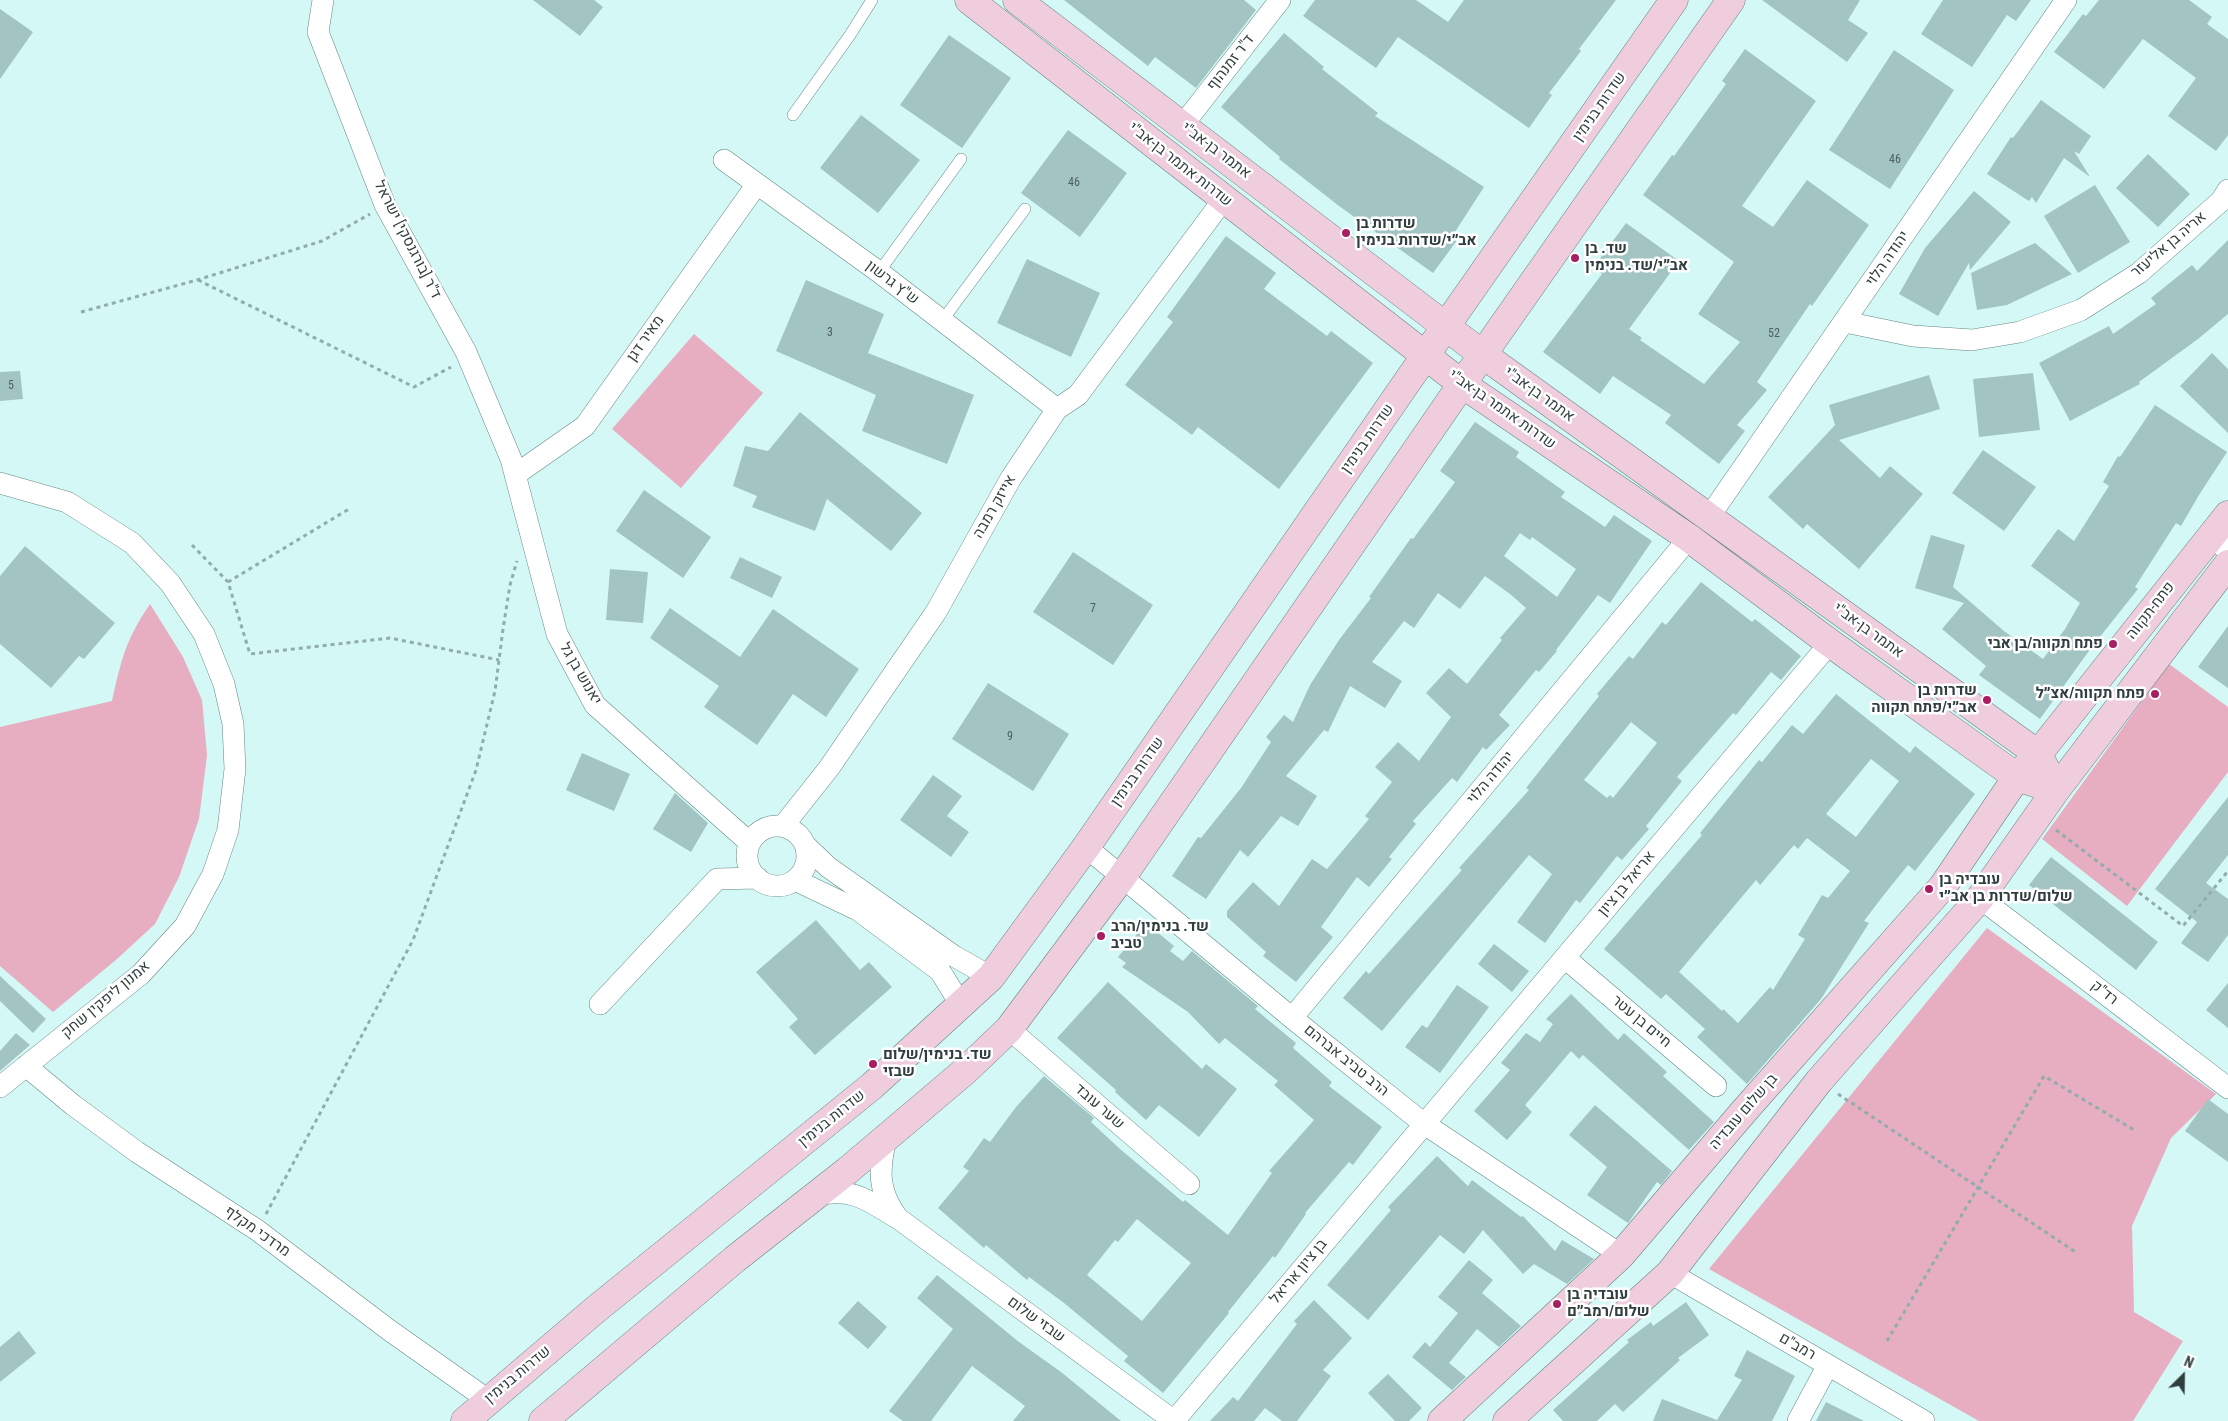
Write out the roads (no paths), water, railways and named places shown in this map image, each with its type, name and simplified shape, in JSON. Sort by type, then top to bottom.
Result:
[{"type":"main road","name":"שדרות אתמר בן-אב\"י","points":[[969,0],[1223,200],[1462,384],[1689,538],[1830,643],[2017,777],[2056,790]]},
{"type":"main road","name":"אתמר בן-אב\"י","points":[[1016,0],[1482,354],[2038,754],[2056,790]]},
{"type":"main road","name":"שדרות בנימין","points":[[465,1421],[595,1310],[872,1086],[991,977],[1086,847],[1425,356],[1674,0]]},
{"type":"main road","points":[[543,1421],[735,1259],[966,1071],[1009,1029],[1122,877],[1482,354],[1730,0]]},
{"type":"main road","name":"פתח-תקווה","points":[[2017,777],[2219,543],[2228,515]]},
{"type":"main road","points":[[1507,1421],[1670,1273],[1819,1081],[1980,898],[2056,790],[2228,564]]},
{"type":"main road","name":"בן שלום עובדיה","points":[[1442,1421],[1621,1255],[1744,1110],[1943,886],[2017,777]]},
{"type":"street","name":"ד\"ר [בורגנסקי] ישראל","points":[[323,0],[318,32],[385,205],[466,352],[511,459],[515,475]]},
{"type":"street","name":"ד\"ר זמנהוף","points":[[1182,126],[1280,0]]},
{"type":"street","name":"יהודה הלוי","points":[[1709,517],[2066,0]]},
{"type":"street","name":"ש\"ץ גרשון","points":[[724,160],[879,272],[1057,410]]},
{"type":"street","name":"מאיר דגן","points":[[515,475],[585,426],[757,184]]},
{"type":"street","name":"אריה בן אליעזר","points":[[1844,322],[1913,336],[1972,340],[2020,332],[2081,310],[2139,273],[2221,201],[2228,190]]},
{"type":"street","name":"אייזק רמבה","points":[[783,826],[829,768],[936,612],[1011,478],[1057,410],[1078,395],[1223,200]]},
{"type":"street","name":"יאנוש בן גל","points":[[515,475],[556,634],[595,705],[750,842]]},
{"type":"street","name":"אמנון ליפקין שחק","points":[[0,483],[67,502],[132,543],[170,583],[204,634],[224,684],[233,724],[235,769],[228,830],[213,874],[185,926],[141,974],[0,1087]]},
{"type":"street","name":"יהודה הלוי","points":[[1292,1018],[1689,538]]},
{"type":"street","name":"אריאל בן ציון","points":[[1424,1123],[1830,643]]},
{"type":"street","points":[[805,845],[806,864],[802,873],[795,880],[776,886],[758,878],[751,871],[747,852],[750,842],[764,829],[773,826],[783,826],[800,836],[805,845],[828,867],[954,956],[991,977]]},
{"type":"street","name":"הרב טביב אברהם","points":[[1086,847],[1292,1018],[1424,1123],[1621,1255]]},
{"type":"street","points":[[600,1004],[717,878],[758,878]]},
{"type":"street","points":[[795,880],[858,910],[940,971],[961,1005]]},
{"type":"street","name":"רד\"ק","points":[[1980,898],[2228,1088]]},
{"type":"street","name":"חיים בן עטר","points":[[1565,958],[1716,1086]]},
{"type":"street","name":"שער עובד","points":[[1009,1029],[1189,1184]]},
{"type":"street","name":"מרדכי מקלף","points":[[26,1066],[73,1105],[137,1152],[257,1230],[388,1330],[488,1400]]},
{"type":"street","name":"בן ציון אריאל","points":[[1174,1421],[1424,1123]]},
{"type":"street","name":"שבזי שלום","points":[[886,1138],[880,1162],[881,1182],[886,1203],[899,1219]]},
{"type":"street","name":"שבזי שלום","points":[[816,1195],[834,1191],[849,1192],[899,1219],[1174,1421]]},
{"type":"street","name":"רמב\"ם","points":[[1670,1273],[1924,1421]]},
{"type":"street","points":[[1798,1421],[1828,1365]]},
{"type":"lane","points":[[794,114],[872,0]]},
{"type":"lane","points":[[879,272],[961,159]]},
{"type":"lane","points":[[942,321],[1025,209]]},
{"type":"place","name":"שדרות בן אב״י/שדרות בנימין","points":[[1346,233]]},
{"type":"place","name":"שד. בן אב״י/שד. בנימין","points":[[1575,258]]},
{"type":"place","name":"פתח תקווה/בן אבי","points":[[2113,644]]},
{"type":"place","name":"פתח תקווה/אצ״ל","points":[[2155,694]]},
{"type":"place","name":"שדרות בן אב״י/פתח תקווה","points":[[1987,700]]},
{"type":"place","name":"עובדיה בן שלום/שדרות בן אב״י","points":[[1929,889]]},
{"type":"place","name":"שד. בנימין/הרב טביב","points":[[1101,936]]},
{"type":"place","name":"שד. בנימין/שלום שבזי","points":[[873,1064]]},
{"type":"place","name":"עובדיה בן שלום/רמב״ם","points":[[1557,1304]]}]
